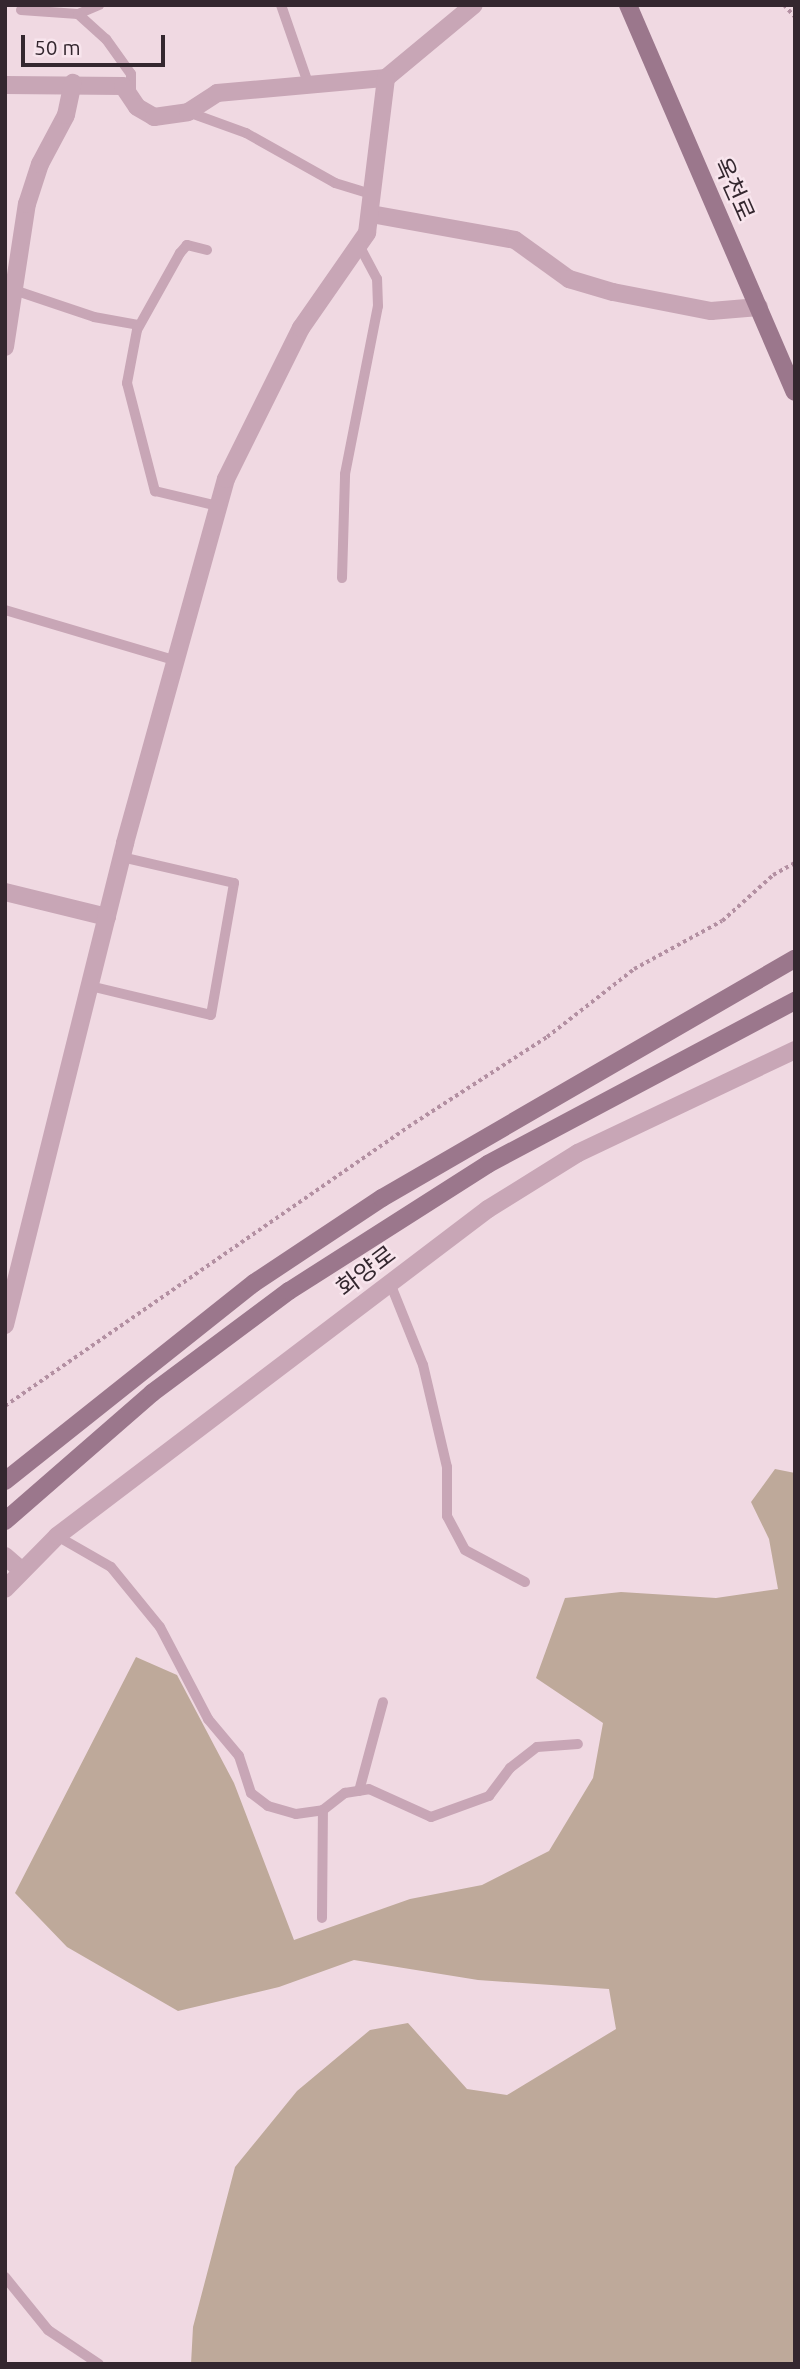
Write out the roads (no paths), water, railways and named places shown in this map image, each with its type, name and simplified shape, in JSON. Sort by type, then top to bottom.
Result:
[{"type":"main road","name":"옥천로","points":[[628,5],[795,392]]},
{"type":"main road","name":"화양로","points":[[5,1481],[254,1283],[382,1198],[793,958]]},
{"type":"main road","name":"화양로","points":[[5,1521],[152,1392],[289,1291],[488,1164],[795,1001]]},
{"type":"street","points":[[5,85],[73,83],[123,86],[131,98],[154,117],[188,112],[217,93],[386,78],[474,5]]},
{"type":"street","points":[[5,1325],[121,857],[226,479],[301,328],[367,233],[374,195],[377,124],[386,78]]},
{"type":"street","points":[[5,347],[27,204],[40,164],[66,115],[73,83]]},
{"type":"street","points":[[371,214],[514,240],[569,279],[612,292],[711,311],[760,307]]},
{"type":"street","points":[[5,892],[107,917]]},
{"type":"street","name":"화양로","points":[[5,1589],[57,1536],[488,1209],[578,1153],[795,1050]]},
{"type":"street","points":[[5,1556],[21,1570]]},
{"type":"lane","points":[[21,10],[78,14],[99,5]]},
{"type":"lane","points":[[281,5],[308,83]]},
{"type":"lane","points":[[78,14],[106,39],[131,74],[131,98]]},
{"type":"lane","points":[[188,112],[246,132],[335,183],[374,195]]},
{"type":"lane","points":[[207,250],[187,245],[139,325],[129,354],[127,383],[155,491],[218,506]]},
{"type":"lane","points":[[342,578],[345,474],[378,306],[377,279],[359,245]]},
{"type":"lane","points":[[14,290],[94,317],[139,325]]},
{"type":"lane","points":[[5,610],[174,660]]},
{"type":"lane","points":[[90,986],[211,1015],[234,883],[121,857]]},
{"type":"lane","points":[[390,1283],[423,1364],[447,1467],[447,1516],[466,1550],[524,1582]]},
{"type":"lane","points":[[57,1536],[111,1567],[160,1627],[208,1719],[239,1756],[251,1793],[268,1807],[296,1814],[323,1810],[345,1793],[369,1789],[430,1818],[489,1796],[510,1768],[537,1747],[579,1744]]},
{"type":"lane","points":[[359,1791],[383,1702]]},
{"type":"lane","points":[[322,1918],[323,1810]]},
{"type":"lane","points":[[5,2277],[48,2330],[99,2364]]}]
